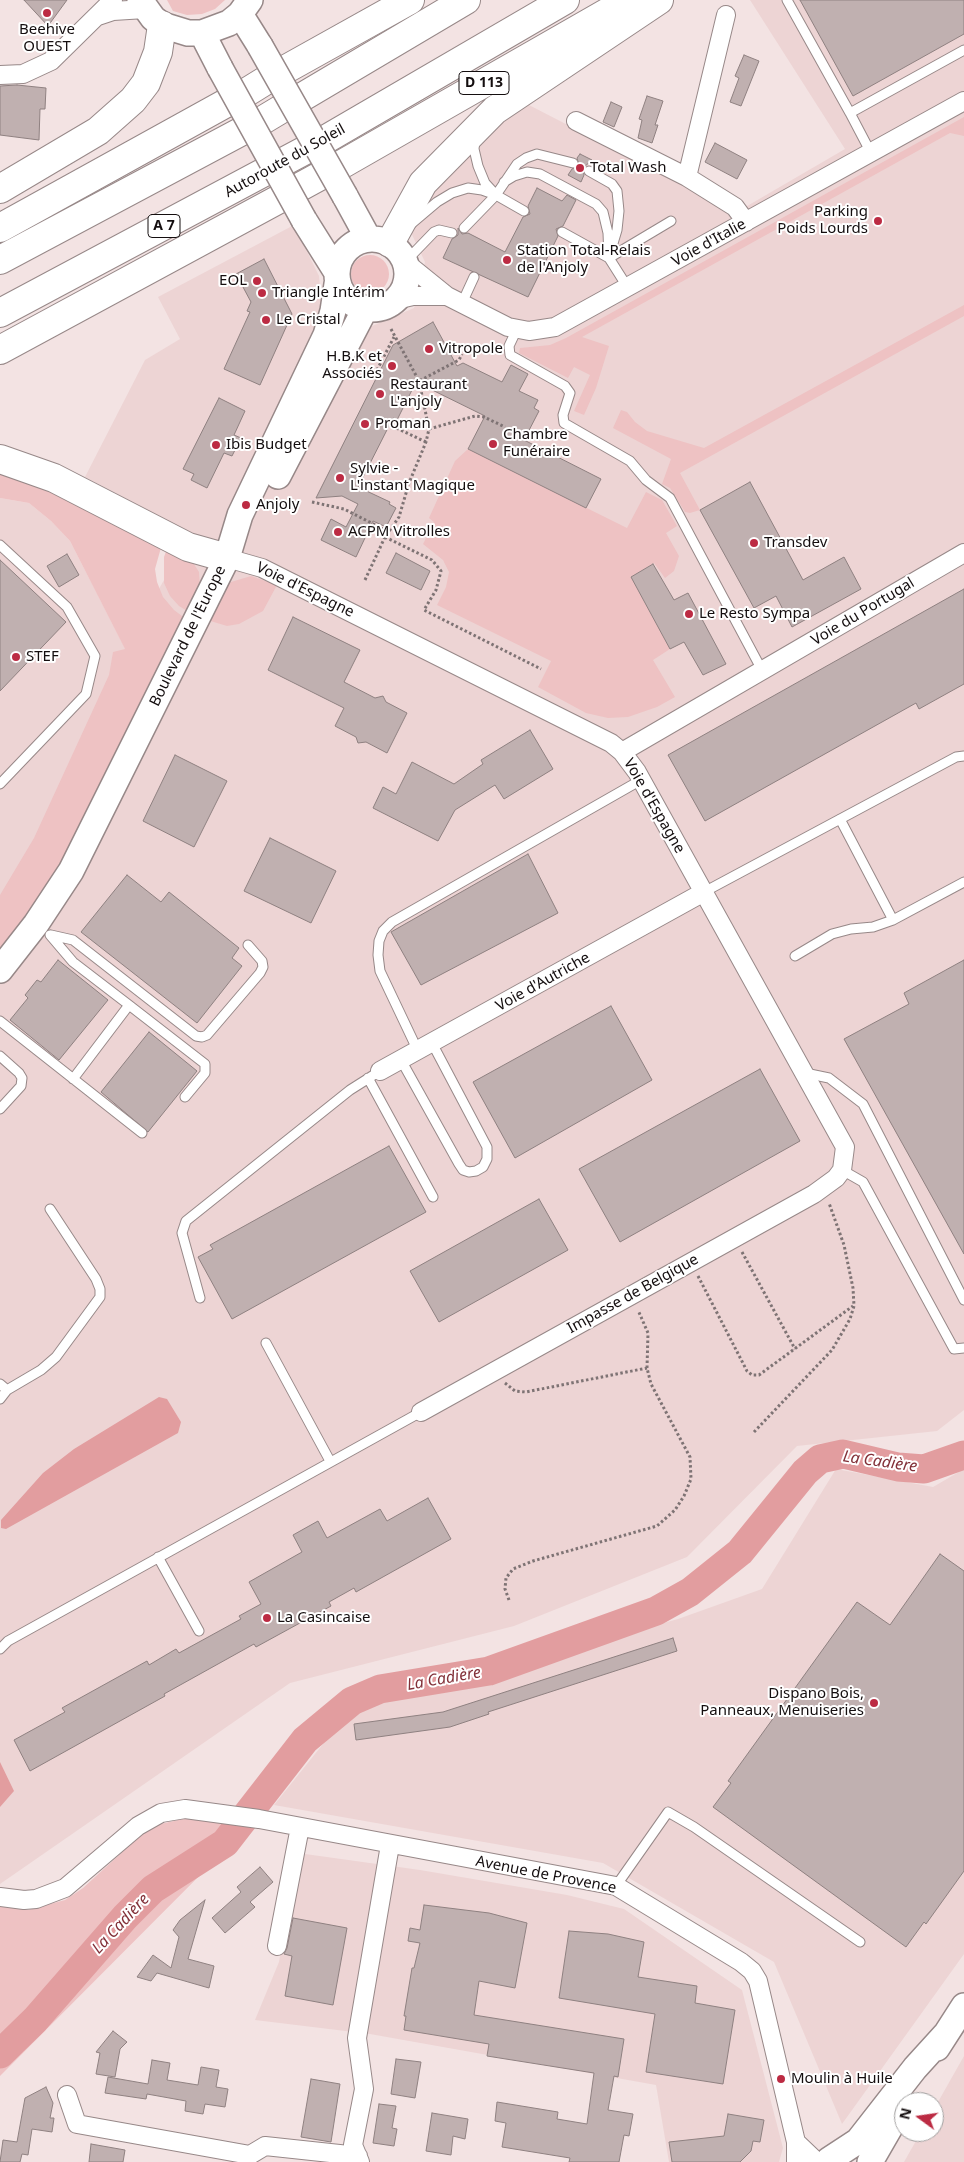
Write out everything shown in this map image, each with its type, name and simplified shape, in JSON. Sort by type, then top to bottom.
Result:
[{"type":"main road","points":[[0,228],[410,0]]},
{"type":"main road","points":[[0,260],[273,113],[466,0]]},
{"type":"main road","name":"Autoroute du Soleil","points":[[0,313],[320,142],[565,0]]},
{"type":"main road","name":"D 113","points":[[0,350],[310,182],[629,0]]},
{"type":"main road","points":[[388,248],[423,183],[495,110],[659,0]]},
{"type":"main road","points":[[0,189],[98,131],[133,100],[146,82],[158,52],[149,11]]},
{"type":"main road","points":[[0,459],[54,478],[188,547],[227,558]]},
{"type":"street","points":[[0,75],[23,74],[51,60],[113,0]]},
{"type":"street","points":[[98,16],[113,11],[149,11],[175,31],[202,33],[229,23],[245,7],[260,46],[345,196],[388,248],[406,283],[396,300],[376,309],[365,309],[347,300],[202,33]]},
{"type":"street","points":[[686,177],[726,14]]},
{"type":"street","name":"Voie d'Italie","points":[[388,248],[455,300],[501,324],[517,329],[542,330],[555,326],[628,288],[964,101]]},
{"type":"street","points":[[576,121],[686,177],[735,207],[746,222]]},
{"type":"street","points":[[336,277],[339,259],[346,249],[356,242],[388,248]]},
{"type":"street","name":"Boulevard de l'Europe","points":[[0,970],[44,930],[227,558],[240,515],[326,336],[334,311],[336,277]]},
{"type":"street","name":"Voie d'Italie","points":[[396,300],[413,296],[455,300]]},
{"type":"street","points":[[227,558],[251,526],[365,309]]},
{"type":"street","name":"Voie du Portugal","points":[[622,752],[763,672],[964,553]]},
{"type":"street","name":"Voie d'Espagne","points":[[227,558],[246,562],[269,571],[611,743],[622,752],[641,780],[843,1139],[846,1154],[842,1170]]},
{"type":"street","name":"Voie d'Autriche","points":[[374,1075],[704,892]]},
{"type":"street","name":"Impasse de Belgique","points":[[420,1412],[821,1190],[842,1170]]},
{"type":"street","name":"Avenue de Provence","points":[[0,1897],[24,1900],[36,1899],[65,1888],[138,1826],[161,1813],[185,1809],[234,1814],[390,1845],[616,1886],[741,1962],[752,1971],[758,1981],[796,2142],[796,2162]]},
{"type":"street","points":[[276,1946],[300,1827]]},
{"type":"street","points":[[359,2159],[353,2145],[364,2089],[357,2038],[390,1845]]},
{"type":"street","points":[[910,2092],[964,2006]]},
{"type":"street","points":[[796,2142],[826,2162],[858,2141],[914,2068],[945,2035]]},
{"type":"street","points":[[67,2095],[76,2124],[249,2159],[265,2146],[359,2159]]},
{"type":"street","points":[[870,2162],[894,2120]]},
{"type":"lane","points":[[787,0],[871,153]]},
{"type":"lane","points":[[850,113],[964,50]]},
{"type":"lane","points":[[476,130],[474,148],[478,166],[485,183],[496,195]]},
{"type":"lane","points":[[464,228],[496,195],[517,164],[526,158],[537,154],[572,163]]},
{"type":"lane","points":[[590,171],[612,184],[617,191],[619,211],[617,230],[609,258]]},
{"type":"lane","points":[[504,182],[514,176],[527,172],[540,174],[596,204],[603,212],[608,233],[609,258]]},
{"type":"lane","points":[[388,248],[437,202],[452,193],[468,188],[496,195],[524,211]]},
{"type":"lane","points":[[609,258],[671,221]]},
{"type":"lane","points":[[388,248],[439,230],[452,233]]},
{"type":"lane","points":[[562,232],[609,258],[628,288]]},
{"type":"lane","points":[[455,300],[474,277]]},
{"type":"lane","points":[[517,329],[509,346],[510,355],[566,386],[570,393],[563,415],[564,423],[630,461],[646,480],[670,498],[763,672]]},
{"type":"lane","points":[[0,545],[68,607],[95,656],[86,694],[0,784]]},
{"type":"lane","points":[[704,892],[956,757],[964,756]]},
{"type":"lane","points":[[401,1060],[463,1170],[469,1172],[476,1171],[483,1167],[487,1159],[487,1147],[380,971],[378,948],[383,931],[392,922],[641,780]]},
{"type":"lane","points":[[840,819],[893,920]]},
{"type":"lane","points":[[795,956],[832,934],[851,929],[873,927],[893,920],[964,882]]},
{"type":"lane","points":[[44,930],[73,940],[196,1036],[202,1037],[207,1035],[260,973],[263,967],[262,961],[248,945]]},
{"type":"lane","points":[[44,930],[74,962],[205,1064],[205,1073],[185,1097]]},
{"type":"lane","points":[[72,1079],[129,1005]]},
{"type":"lane","points":[[0,1021],[142,1133]]},
{"type":"lane","points":[[0,1056],[22,1078],[21,1086],[0,1109]]},
{"type":"lane","points":[[805,1073],[829,1078],[863,1104],[964,1300]]},
{"type":"lane","points":[[200,1298],[182,1233],[186,1220],[350,1090],[374,1075],[433,1197]]},
{"type":"lane","points":[[842,1170],[863,1182],[954,1349],[964,1348]]},
{"type":"lane","points":[[0,1399],[3,1387],[41,1370],[56,1357],[100,1297],[100,1289],[96,1279],[50,1210]]},
{"type":"lane","points":[[266,1343],[330,1461]]},
{"type":"lane","points":[[0,1649],[8,1641],[420,1412]]},
{"type":"lane","points":[[158,1557],[199,1630]]},
{"type":"lane","points":[[616,1886],[668,1812],[694,1827],[860,1942]]},
{"type":"path","points":[[365,580],[385,537],[400,517],[409,483],[430,429],[419,381],[391,329]]},
{"type":"path","points":[[378,370],[394,336]]},
{"type":"path","points":[[419,381],[459,360],[462,354]]},
{"type":"path","points":[[430,429],[475,416],[484,417],[505,427]]},
{"type":"path","points":[[392,426],[426,442]]},
{"type":"path","points":[[526,437],[531,439]]},
{"type":"path","points":[[312,502],[344,508],[389,532]]},
{"type":"path","points":[[385,537],[432,560],[441,571],[436,590],[424,610],[541,669]]},
{"type":"path","points":[[754,1432],[832,1350],[850,1319],[854,1306],[853,1288],[844,1245],[830,1206],[821,1190]]},
{"type":"path","points":[[734,1238],[795,1349]]},
{"type":"path","points":[[691,1262],[748,1371],[752,1375],[759,1375],[854,1306]]},
{"type":"path","points":[[509,1600],[505,1589],[506,1578],[513,1569],[533,1561],[657,1526],[675,1510],[684,1496],[691,1479],[690,1457],[651,1384],[647,1368],[648,1333],[631,1296]]},
{"type":"path","points":[[497,1370],[506,1385],[515,1391],[526,1392],[647,1368]]},
{"type":"shaded area","points":[[167,0],[225,0],[215,9],[202,14],[187,15],[173,11]]},
{"type":"shaded area","points":[[750,0],[964,0],[964,1410],[937,1431],[797,1446],[687,1557],[514,1626],[290,1683],[0,1884],[0,498],[29,503],[51,521],[70,541],[125,648],[191,533],[85,477],[145,360],[180,339],[158,297],[294,225],[319,276],[322,310],[370,327],[414,308],[425,262],[406,222],[460,155],[527,104],[719,203],[730,216],[845,149]]},
{"type":"shaded area","points":[[964,117],[964,136],[950,133],[582,337],[609,346],[596,388],[584,415],[574,411],[590,375],[574,367],[568,378],[519,353],[520,348],[550,345],[566,338]]},
{"type":"shaded area","points":[[370,255],[383,261],[389,274],[383,287],[370,293],[357,287],[351,274],[357,261]]},
{"type":"shaded area","points":[[964,305],[964,316],[680,473],[700,510],[690,513],[685,512],[670,488],[662,484],[671,459],[613,428],[621,410],[627,412],[635,422],[647,431],[704,448]]},
{"type":"shaded area","points":[[468,449],[627,528],[646,492],[662,500],[677,526],[666,533],[679,556],[674,571],[665,578],[654,563],[631,577],[670,649],[653,660],[675,697],[657,707],[628,717],[608,718],[586,713],[538,687],[551,661],[437,605],[446,587],[449,572],[443,560],[423,544],[434,522],[429,518],[455,461]]},
{"type":"shaded area","points":[[0,469],[41,483],[162,544],[155,569],[157,582],[163,597],[174,610],[186,619],[58,874],[0,954],[0,895],[34,838],[109,675],[113,652],[125,649],[70,541],[51,521],[29,503],[0,498]]},
{"type":"shaded area","points":[[168,546],[190,558],[199,572],[200,587],[189,612],[179,606],[170,596],[164,583],[164,557]]},
{"type":"shaded area","points":[[251,576],[277,585],[263,611],[239,624],[227,626],[207,620],[224,588],[231,582]]},
{"type":"shaded area","points":[[159,1397],[167,1399],[181,1422],[178,1433],[6,1529],[1,1528],[1,1520],[43,1473],[74,1449]]},
{"type":"shaded area","points":[[836,1469],[933,1487],[964,1469],[964,1954],[842,2124],[774,1962],[603,1863],[274,1805],[352,1708],[678,1619],[762,1589]]},
{"type":"shaded area","points":[[0,1762],[14,1791],[0,1807]]},
{"type":"shaded area","points":[[187,1818],[231,1825],[239,1836],[0,2076],[0,1906],[28,1910],[65,1900],[83,1888],[141,1835],[156,1825]]},
{"type":"shaded area","points":[[298,1853],[420,1870],[567,1895],[624,1909],[742,1990],[783,2148],[779,2162],[669,2162],[656,2085],[370,2034],[255,2020],[279,1962]]},
{"type":"shaded area","points":[[964,2056],[964,2162],[904,2162],[915,2142],[944,2142],[944,2092]]},
{"type":"building","name":"Beehive OUEST","points":[[24,0],[67,0],[48,26]]},
{"type":"building","points":[[800,0],[964,0],[964,34],[853,96]]},
{"type":"building","points":[[744,55],[759,61],[741,106],[730,102],[739,78],[735,76]]},
{"type":"building","points":[[17,85],[46,88],[45,109],[40,109],[39,140],[0,135],[0,86]]},
{"type":"building","points":[[647,96],[663,101],[655,125],[658,125],[652,143],[638,138],[642,120],[639,119]]},
{"type":"building","points":[[611,102],[622,107],[614,127],[603,122]]},
{"type":"building","points":[[715,143],[747,160],[737,179],[705,162]]},
{"type":"building","name":"Total Wash","points":[[580,154],[592,160],[583,168],[584,175],[581,182],[568,175],[572,169],[579,165],[577,158]]},
{"type":"building","points":[[537,188],[562,201],[567,195],[576,200],[563,226],[556,229],[558,236],[528,297],[443,258],[452,239],[458,235],[458,228],[462,234],[468,233],[505,252],[523,217],[530,214],[528,206]]},
{"type":"building","name":"Le Cristal","points":[[264,259],[292,314],[260,385],[224,369],[250,312],[247,311],[251,302],[236,274]]},
{"type":"building","points":[[433,322],[457,366],[463,363],[502,382],[511,365],[528,374],[519,391],[538,400],[534,408],[539,411],[524,440],[601,479],[586,508],[468,449],[485,416],[416,382],[397,420],[393,418],[358,487],[390,502],[389,504],[396,508],[386,527],[373,521],[356,557],[321,540],[331,519],[346,527],[358,504],[342,496],[316,498],[393,345]]},
{"type":"building","name":"Ibis Budget","points":[[219,398],[245,411],[234,435],[241,438],[232,456],[224,453],[207,488],[191,480],[194,474],[183,469]]},
{"type":"building","points":[[750,482],[803,580],[844,557],[861,589],[792,627],[776,596],[754,608],[700,510]]},
{"type":"building","points":[[396,553],[430,571],[421,590],[386,573]]},
{"type":"building","points":[[67,554],[79,575],[59,587],[47,566]]},
{"type":"building","name":"STEF","points":[[0,560],[66,622],[0,691]]},
{"type":"building","points":[[653,564],[674,600],[688,593],[726,664],[703,675],[684,642],[670,649],[631,577]]},
{"type":"building","points":[[964,589],[964,684],[919,709],[916,703],[705,821],[668,755]]},
{"type":"building","points":[[293,617],[360,650],[344,682],[375,698],[383,696],[386,702],[407,713],[387,753],[366,742],[358,743],[356,737],[335,726],[344,708],[268,670]]},
{"type":"building","points":[[530,730],[553,769],[504,799],[495,785],[455,810],[438,841],[373,808],[383,787],[396,794],[412,762],[454,784],[483,764],[481,760]]},
{"type":"building","points":[[175,755],[227,781],[194,847],[143,821]]},
{"type":"building","points":[[270,838],[336,871],[311,923],[244,891]]},
{"type":"building","points":[[528,854],[558,913],[421,985],[391,932]]},
{"type":"building","points":[[127,875],[161,902],[169,892],[239,948],[232,958],[242,966],[197,1023],[81,932]]},
{"type":"building","points":[[58,960],[108,1000],[59,1060],[10,1020],[28,998],[25,995],[37,980],[41,982]]},
{"type":"building","points":[[964,960],[964,1254],[844,1039],[909,1004],[904,993]]},
{"type":"building","points":[[611,1006],[652,1080],[515,1158],[473,1082]]},
{"type":"building","points":[[149,1032],[197,1071],[148,1132],[101,1092]]},
{"type":"building","points":[[760,1069],[800,1141],[620,1242],[579,1169]]},
{"type":"building","points":[[389,1146],[426,1212],[232,1319],[198,1257],[213,1249],[210,1245]]},
{"type":"building","points":[[539,1199],[568,1250],[439,1322],[410,1271]]},
{"type":"building","points":[[428,1498],[451,1539],[356,1592],[354,1588],[329,1602],[331,1606],[256,1647],[254,1644],[30,1771],[14,1740],[65,1712],[62,1708],[147,1661],[149,1665],[176,1649],[179,1653],[241,1619],[239,1616],[261,1604],[249,1582],[302,1552],[293,1535],[318,1521],[327,1538],[380,1509],[387,1521]]},
{"type":"building","name":"Dispano Bois, Panneaux, Menuiseries","points":[[940,1554],[964,1571],[964,1871],[926,1924],[924,1922],[906,1947],[713,1807],[731,1783],[728,1781],[857,1602],[890,1625]]},
{"type":"building","points":[[673,1638],[677,1651],[488,1712],[489,1714],[450,1727],[356,1740],[354,1724],[443,1712]]},
{"type":"building","points":[[260,1867],[273,1882],[250,1902],[255,1907],[225,1933],[212,1918],[241,1892],[237,1887]]},
{"type":"building","points":[[205,1900],[188,1959],[214,1966],[209,1988],[157,1973],[151,1981],[137,1977],[153,1955],[171,1968],[179,1937],[173,1930],[180,1920]]},
{"type":"building","points":[[424,1905],[489,1913],[527,1923],[515,1988],[479,1981],[474,2015],[624,2039],[618,2077],[614,2076],[608,2110],[633,2114],[629,2136],[624,2135],[619,2162],[569,2162],[570,2158],[502,2147],[506,2123],[495,2121],[497,2102],[558,2112],[557,2119],[587,2124],[594,2073],[487,2056],[489,2044],[404,2030],[406,2016],[404,2016],[412,1968],[414,1968],[420,1943],[408,1941],[410,1928],[420,1930]]},
{"type":"building","points":[[293,1918],[347,1928],[333,2005],[285,1996],[292,1956],[284,1954]]},
{"type":"building","points":[[569,1931],[608,1934],[644,1942],[638,1977],[697,1986],[695,2003],[735,2010],[723,2084],[646,2072],[655,2014],[559,1998]]},
{"type":"building","points":[[113,2031],[127,2042],[120,2049],[115,2077],[96,2074],[100,2053],[96,2052]]},
{"type":"building","points":[[396,2059],[421,2062],[415,2098],[391,2094]]},
{"type":"building","points":[[152,2060],[170,2063],[167,2080],[198,2085],[201,2067],[219,2070],[216,2087],[228,2089],[225,2107],[205,2104],[203,2114],[185,2111],[186,2101],[147,2094],[146,2099],[105,2093],[108,2077],[148,2084]]},
{"type":"building","points":[[311,2079],[340,2084],[331,2142],[301,2137]]},
{"type":"building","points":[[46,2087],[53,2103],[50,2118],[54,2118],[52,2132],[32,2129],[28,2155],[22,2154],[20,2162],[0,2162],[3,2140],[17,2142],[25,2098]]},
{"type":"building","points":[[379,2104],[396,2106],[392,2128],[397,2129],[394,2146],[373,2143]]},
{"type":"building","points":[[432,2113],[468,2119],[465,2139],[453,2136],[451,2155],[426,2151]]},
{"type":"building","points":[[728,2114],[764,2120],[760,2142],[753,2141],[751,2151],[740,2162],[672,2162],[669,2142],[724,2136]]},
{"type":"building","points":[[91,2144],[125,2150],[123,2162],[89,2162]]},
{"type":"waterway","name":"La Cadière","points":[[0,2054],[35,2020],[125,1917],[153,1889],[225,1843],[305,1740],[352,1701],[380,1689],[489,1671],[656,1611],[690,1592],[740,1552],[805,1472],[820,1459],[843,1454],[898,1467],[924,1469],[964,1455]]},
{"type":"place","name":"Beehive OUEST","points":[[47,13]]},
{"type":"place","name":"Total Wash","points":[[580,168]]},
{"type":"place","name":"Parking Poids Lourds","points":[[878,221]]},
{"type":"place","name":"Station Total-Relais de l'Anjoly","points":[[507,260]]},
{"type":"place","name":"EOL","points":[[257,281]]},
{"type":"place","name":"Triangle Intérim","points":[[262,293]]},
{"type":"place","name":"Le Cristal","points":[[266,320]]},
{"type":"place","name":"Vitropole","points":[[429,349]]},
{"type":"place","name":"H.B.K et Associés","points":[[392,366]]},
{"type":"place","name":"Restaurant L'anjoly","points":[[380,394]]},
{"type":"place","name":"Proman","points":[[365,424]]},
{"type":"place","name":"Chambre Funéraire","points":[[493,444]]},
{"type":"place","name":"Ibis Budget","points":[[216,445]]},
{"type":"place","name":"Sylvie - L'instant Magique","points":[[340,478]]},
{"type":"place","name":"Anjoly","points":[[246,505]]},
{"type":"place","name":"ACPM Vitrolles","points":[[338,532]]},
{"type":"place","name":"Transdev","points":[[754,543]]},
{"type":"place","name":"Le Resto Sympa","points":[[689,614]]},
{"type":"place","name":"STEF","points":[[16,657]]},
{"type":"place","name":"La Casincaise","points":[[267,1618]]},
{"type":"place","name":"Dispano Bois, Panneaux, Menuiseries","points":[[874,1703]]},
{"type":"place","name":"Moulin à Huile","points":[[781,2079]]}]
